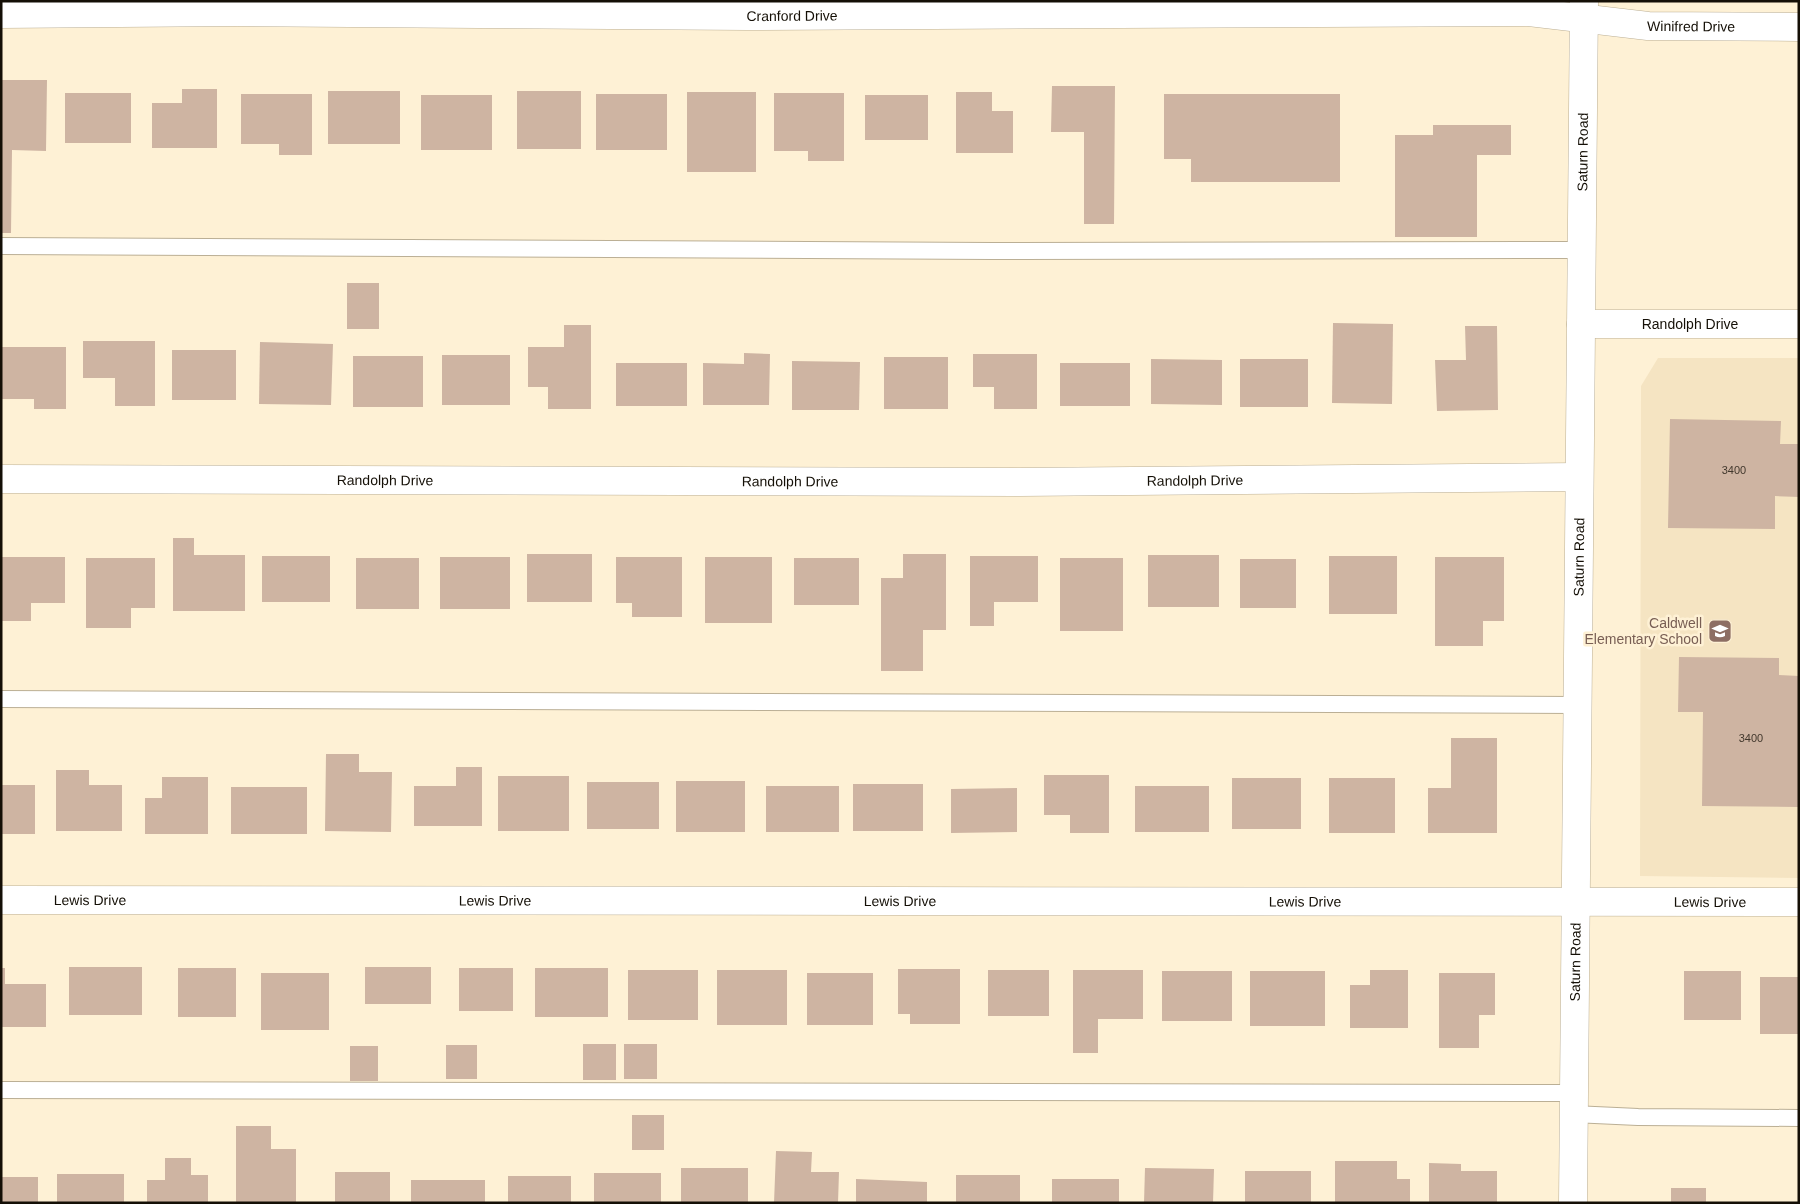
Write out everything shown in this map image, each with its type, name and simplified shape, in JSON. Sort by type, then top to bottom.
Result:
[{"type":"street","name":"Cranford Drive","points":[[1,14],[237,7],[767,16],[1528,12],[1584,10]]},
{"type":"street","name":"Winifred Drive","points":[[1584,10],[1648,26],[1799,27]]},
{"type":"street","name":"Saturn Road","points":[[1573,1203],[1574,902],[1584,10]]},
{"type":"street","name":"Randolph Drive","points":[[1581,324],[1799,324]]},
{"type":"street","name":"Randolph Drive","points":[[1,479],[1020,482],[1579,477]]},
{"type":"street","name":"Lewis Drive","points":[[1,900],[1799,902]]},
{"type":"lane","points":[[1,246],[992,252],[1582,250]]},
{"type":"lane","points":[[1,699],[1576,705]]},
{"type":"lane","points":[[1,1090],[1574,1104],[1638,1117],[1799,1118]]},
{"type":"shaded area","name":"Caldwell Elementary School","points":[[1658,358],[1799,358],[1799,878],[1640,876],[1641,386]]},
{"type":"building","points":[[1,80],[47,80],[46,151],[12,150],[11,233],[1,233]]},
{"type":"building","points":[[1052,86],[1115,86],[1114,224],[1084,224],[1084,132],[1051,132]]},
{"type":"building","points":[[182,89],[217,89],[217,148],[152,148],[152,103],[182,103]]},
{"type":"building","points":[[328,91],[400,91],[400,144],[328,144]]},
{"type":"building","points":[[517,91],[581,91],[581,149],[517,149]]},
{"type":"building","points":[[687,92],[756,92],[756,172],[687,172]]},
{"type":"building","points":[[956,92],[992,92],[992,111],[1013,111],[1013,153],[956,153]]},
{"type":"building","points":[[65,93],[131,93],[131,143],[65,143]]},
{"type":"building","points":[[774,93],[844,93],[844,161],[808,161],[808,151],[774,151]]},
{"type":"building","points":[[241,94],[312,94],[312,155],[279,155],[279,144],[241,144]]},
{"type":"building","points":[[596,94],[667,94],[667,150],[596,150]]},
{"type":"building","points":[[1164,94],[1340,94],[1340,182],[1191,182],[1191,159],[1164,159]]},
{"type":"building","points":[[421,95],[492,95],[492,150],[421,150]]},
{"type":"building","points":[[865,95],[928,95],[928,140],[865,140]]},
{"type":"building","points":[[1433,125],[1511,125],[1511,155],[1477,155],[1477,237],[1395,237],[1395,135],[1433,135]]},
{"type":"building","points":[[347,283],[379,283],[379,329],[347,329]]},
{"type":"building","points":[[1333,323],[1393,324],[1392,404],[1332,403]]},
{"type":"building","points":[[564,325],[591,325],[591,409],[548,409],[548,387],[528,387],[528,347],[564,347]]},
{"type":"building","points":[[1465,326],[1497,326],[1498,410],[1437,411],[1435,360],[1466,360]]},
{"type":"building","points":[[83,341],[155,341],[155,406],[115,406],[115,378],[83,378]]},
{"type":"building","points":[[260,342],[333,344],[331,405],[259,404]]},
{"type":"building","points":[[1,347],[66,347],[66,409],[34,409],[34,399],[1,399]]},
{"type":"building","points":[[172,350],[236,350],[236,400],[172,400]]},
{"type":"building","points":[[744,353],[770,354],[769,405],[703,405],[703,363],[744,364]]},
{"type":"building","points":[[973,354],[1037,354],[1037,409],[994,409],[994,387],[973,387]]},
{"type":"building","points":[[442,355],[510,355],[510,405],[442,405]]},
{"type":"building","points":[[353,356],[423,356],[423,407],[353,407]]},
{"type":"building","points":[[884,357],[948,357],[948,409],[884,409]]},
{"type":"building","points":[[1151,359],[1222,360],[1222,405],[1151,404]]},
{"type":"building","points":[[1240,359],[1308,359],[1308,407],[1240,407]]},
{"type":"building","points":[[792,361],[860,362],[859,410],[792,410]]},
{"type":"building","points":[[616,363],[687,363],[687,406],[616,406]]},
{"type":"building","points":[[1060,363],[1130,363],[1130,406],[1060,406]]},
{"type":"building","points":[[1670,419],[1781,421],[1780,444],[1799,444],[1799,497],[1775,496],[1775,529],[1668,528]]},
{"type":"building","points":[[173,538],[194,538],[194,555],[245,555],[245,611],[173,611]]},
{"type":"building","points":[[527,554],[592,554],[592,602],[527,602]]},
{"type":"building","points":[[903,554],[946,554],[946,630],[923,630],[923,671],[881,671],[881,578],[903,578]]},
{"type":"building","points":[[1148,555],[1219,555],[1219,607],[1148,607]]},
{"type":"building","points":[[262,556],[330,556],[330,602],[262,602]]},
{"type":"building","points":[[970,556],[1038,556],[1038,602],[994,602],[994,626],[970,626]]},
{"type":"building","points":[[1329,556],[1397,556],[1397,614],[1329,614]]},
{"type":"building","points":[[1,557],[65,557],[65,603],[31,603],[31,621],[1,621]]},
{"type":"building","points":[[440,557],[510,557],[510,609],[440,609]]},
{"type":"building","points":[[616,557],[682,557],[682,617],[632,617],[632,603],[616,603]]},
{"type":"building","points":[[705,557],[772,557],[772,623],[705,623]]},
{"type":"building","points":[[1435,557],[1504,557],[1504,621],[1483,621],[1483,646],[1435,646]]},
{"type":"building","points":[[86,558],[155,558],[155,608],[131,608],[131,628],[86,628]]},
{"type":"building","points":[[356,558],[419,558],[419,609],[356,609]]},
{"type":"building","points":[[794,558],[859,558],[859,605],[794,605]]},
{"type":"building","points":[[1060,558],[1123,558],[1123,631],[1060,631]]},
{"type":"building","points":[[1240,559],[1296,559],[1296,608],[1240,608]]},
{"type":"building","points":[[1679,657],[1779,658],[1779,675],[1799,676],[1798,807],[1702,806],[1703,712],[1678,712]]},
{"type":"building","points":[[1451,738],[1497,738],[1497,833],[1428,833],[1428,788],[1451,788]]},
{"type":"building","points":[[326,754],[359,754],[359,772],[392,772],[391,832],[325,831]]},
{"type":"building","points":[[456,767],[482,767],[482,826],[414,826],[414,786],[456,786]]},
{"type":"building","points":[[56,770],[89,770],[89,785],[122,785],[122,831],[56,831]]},
{"type":"building","points":[[1044,775],[1109,775],[1109,833],[1070,833],[1070,815],[1044,815]]},
{"type":"building","points":[[498,776],[569,776],[569,831],[498,831]]},
{"type":"building","points":[[162,777],[208,777],[208,834],[145,834],[145,798],[162,798]]},
{"type":"building","points":[[1232,778],[1301,778],[1301,829],[1232,829]]},
{"type":"building","points":[[1329,778],[1395,778],[1395,833],[1329,833]]},
{"type":"building","points":[[676,781],[745,781],[745,832],[676,832]]},
{"type":"building","points":[[587,782],[659,782],[659,829],[587,829]]},
{"type":"building","points":[[853,784],[923,784],[923,831],[853,831]]},
{"type":"building","points":[[1,785],[35,785],[35,834],[1,834]]},
{"type":"building","points":[[766,786],[839,786],[839,832],[766,832]]},
{"type":"building","points":[[1135,786],[1209,786],[1209,832],[1135,832]]},
{"type":"building","points":[[231,787],[307,787],[307,834],[231,834]]},
{"type":"building","points":[[1017,788],[1017,832],[951,833],[951,789]]},
{"type":"building","points":[[69,967],[142,967],[142,1015],[69,1015]]},
{"type":"building","points":[[365,967],[431,967],[431,1004],[365,1004]]},
{"type":"building","points":[[1,968],[5,968],[5,984],[46,984],[46,1027],[1,1027]]},
{"type":"building","points":[[178,968],[236,968],[236,1017],[178,1017]]},
{"type":"building","points":[[459,968],[513,968],[513,1011],[459,1011]]},
{"type":"building","points":[[535,968],[608,968],[608,1017],[535,1017]]},
{"type":"building","points":[[898,969],[960,969],[960,1024],[910,1024],[910,1014],[898,1014]]},
{"type":"building","points":[[628,970],[698,970],[698,1020],[628,1020]]},
{"type":"building","points":[[717,970],[787,970],[787,1025],[717,1025]]},
{"type":"building","points":[[988,970],[1049,970],[1049,1016],[988,1016]]},
{"type":"building","points":[[1073,970],[1143,970],[1143,1019],[1098,1019],[1098,1053],[1073,1053]]},
{"type":"building","points":[[1370,970],[1408,970],[1408,1028],[1350,1028],[1350,985],[1370,985]]},
{"type":"building","points":[[1162,971],[1232,971],[1232,1021],[1162,1021]]},
{"type":"building","points":[[1250,971],[1325,971],[1325,1026],[1250,1026]]},
{"type":"building","points":[[1684,971],[1741,971],[1741,1020],[1684,1020]]},
{"type":"building","points":[[261,973],[329,973],[329,1030],[261,1030]]},
{"type":"building","points":[[807,973],[873,973],[873,1025],[807,1025]]},
{"type":"building","points":[[1439,973],[1495,973],[1495,1015],[1479,1015],[1479,1048],[1439,1048]]},
{"type":"building","points":[[1760,977],[1799,977],[1799,1034],[1760,1034]]},
{"type":"building","points":[[583,1044],[616,1044],[616,1080],[583,1080]]},
{"type":"building","points":[[624,1044],[657,1044],[657,1079],[624,1079]]},
{"type":"building","points":[[446,1045],[477,1045],[477,1079],[446,1079]]},
{"type":"building","points":[[350,1046],[378,1046],[378,1081],[350,1081]]},
{"type":"building","points":[[632,1115],[664,1115],[664,1150],[632,1150]]},
{"type":"building","points":[[236,1126],[271,1126],[271,1149],[296,1149],[296,1203],[236,1203]]},
{"type":"building","points":[[776,1151],[812,1152],[811,1172],[839,1172],[838,1203],[774,1203]]},
{"type":"building","points":[[165,1158],[191,1158],[191,1175],[208,1175],[208,1203],[147,1203],[147,1180],[165,1180]]},
{"type":"building","points":[[1335,1161],[1397,1161],[1397,1179],[1410,1179],[1410,1203],[1335,1203]]},
{"type":"building","points":[[1429,1163],[1461,1164],[1461,1171],[1497,1171],[1497,1203],[1429,1203]]},
{"type":"building","points":[[681,1168],[748,1168],[748,1203],[681,1203]]},
{"type":"building","points":[[1145,1168],[1214,1169],[1213,1203],[1144,1203]]},
{"type":"building","points":[[1245,1171],[1311,1171],[1311,1203],[1245,1203]]},
{"type":"building","points":[[335,1172],[390,1172],[390,1203],[335,1203]]},
{"type":"building","points":[[594,1173],[661,1173],[661,1203],[594,1203]]},
{"type":"building","points":[[57,1174],[124,1174],[124,1203],[57,1203]]},
{"type":"building","points":[[956,1175],[1020,1175],[1020,1203],[956,1203]]},
{"type":"building","points":[[508,1176],[571,1176],[571,1203],[508,1203]]},
{"type":"building","points":[[1,1177],[38,1177],[38,1203],[1,1203]]},
{"type":"building","points":[[856,1179],[927,1182],[927,1203],[856,1203]]},
{"type":"building","points":[[1052,1179],[1119,1179],[1119,1203],[1052,1203]]},
{"type":"building","points":[[411,1180],[485,1180],[485,1203],[411,1203]]},
{"type":"building","points":[[1671,1188],[1706,1188],[1706,1203],[1671,1203]]},
{"type":"place","name":"Caldwell Elementary School","points":[[1720,631]]}]
